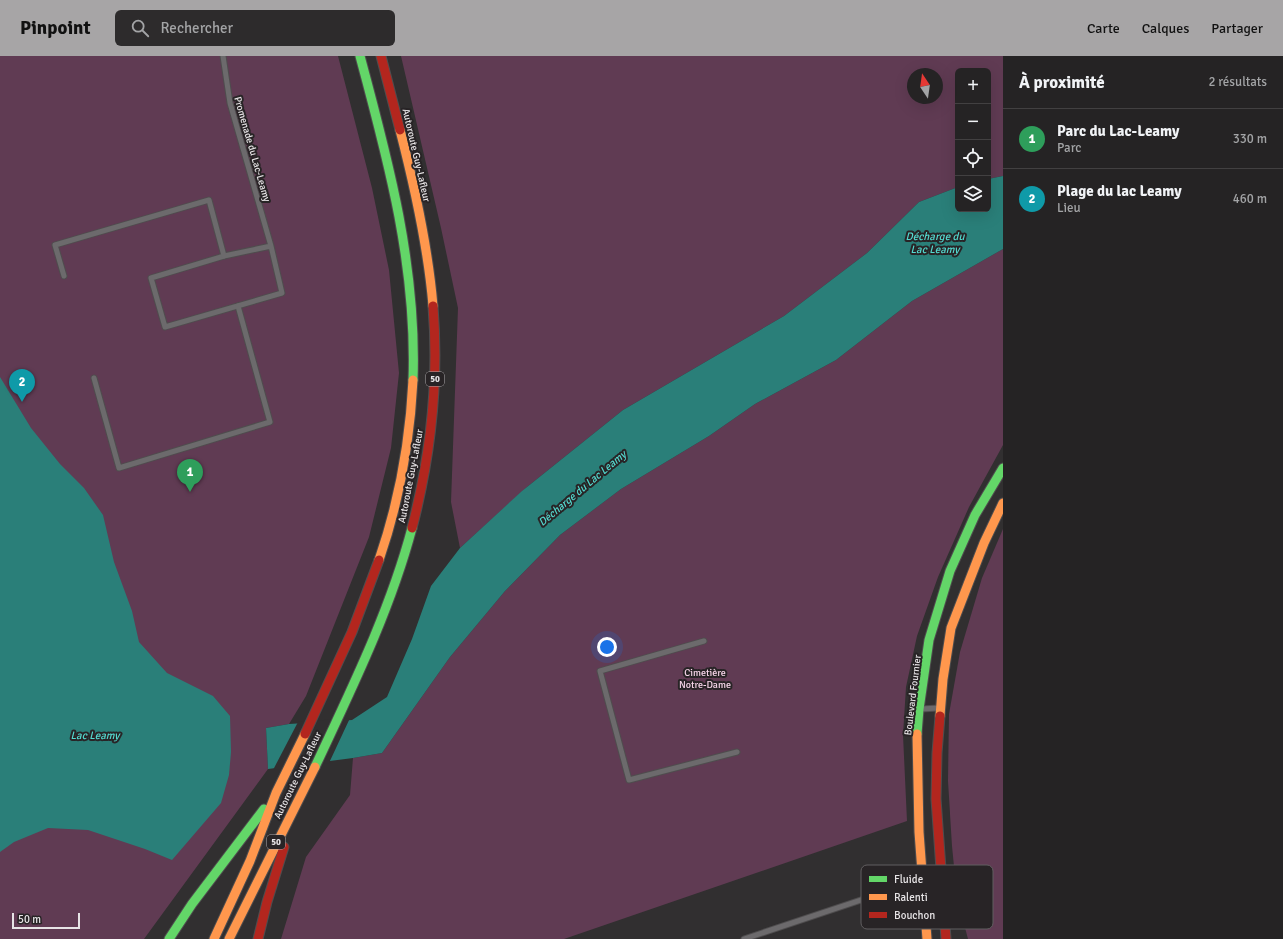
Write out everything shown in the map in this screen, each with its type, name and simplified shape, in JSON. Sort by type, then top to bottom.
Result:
[{"type":"main road","name":"Autoroute Guy-Lafleur","points":[[214,939],[254,852],[276,794],[323,698],[364,605],[390,528],[408,444],[413,398],[414,361],[413,320],[405,245],[389,168],[360,56]]},
{"type":"main road","name":"Autoroute Guy-Lafleur","points":[[229,939],[249,896],[304,789],[383,612],[412,526],[428,454],[434,393],[434,315],[425,244],[413,180],[381,56]]},
{"type":"main road","name":"Boulevard Fournier","points":[[921,865],[917,735],[929,640],[950,570],[975,515],[1003,468]]},
{"type":"main road","points":[[941,865],[936,799],[937,753],[943,679],[951,628],[984,543],[1003,503]]},
{"type":"main road","points":[[258,939],[274,877],[304,789]]},
{"type":"main road","points":[[169,939],[192,904],[276,794]]},
{"type":"main road","name":"Boulevard Fournier","points":[[926,929],[927,939]]},
{"type":"main road","points":[[945,929],[946,939]]},
{"type":"lane","name":"Promenade du Lac-Leamy","points":[[222,56],[230,103],[271,246],[282,293],[238,306]]},
{"type":"lane","points":[[64,276],[56,245],[209,200],[224,256]]},
{"type":"lane","points":[[94,378],[119,468],[270,422],[238,306],[165,327],[151,278],[224,256],[271,246]]},
{"type":"lane","points":[[704,641],[600,671],[629,780],[737,752]]},
{"type":"lane","points":[[919,710],[940,708]]},
{"type":"lane","points":[[744,939],[751,938],[861,900]]},
{"type":"green space","points":[[0,56],[338,56],[372,188],[389,270],[399,373],[391,448],[369,537],[306,696],[289,724],[266,728],[268,769],[144,939],[0,939]]},
{"type":"green space","points":[[401,56],[1003,56],[1003,176],[991,178],[991,68],[955,68],[955,188],[919,202],[867,253],[784,316],[623,410],[527,487],[460,548],[451,502],[458,308]]},
{"type":"green space","name":"Cimetière Notre-Dame","points":[[1003,249],[1003,445],[969,507],[938,577],[917,636],[906,687],[903,735],[907,821],[564,939],[281,939],[306,857],[350,795],[353,758],[382,753],[450,657],[505,591],[560,535],[621,489],[709,436],[755,404],[836,360],[912,301]]},
{"type":"green space","points":[[1003,529],[1003,939],[968,939],[965,929],[993,929],[993,865],[954,865],[948,781],[949,714],[960,652],[982,578]]},
{"type":"water","name":"Décharge du Lac Leamy","points":[[1003,176],[1003,249],[912,301],[836,360],[755,404],[709,436],[621,489],[560,535],[505,591],[450,657],[382,753],[268,769],[266,728],[289,724],[352,720],[387,697],[412,639],[431,586],[460,548],[522,491],[623,410],[784,316],[867,253],[919,202],[955,188],[955,212],[991,212],[991,178]]},
{"type":"water","name":"Lac Leamy","points":[[0,377],[31,428],[60,464],[84,488],[103,515],[114,562],[132,611],[139,642],[167,673],[213,696],[230,716],[231,752],[229,775],[221,803],[172,860],[145,849],[88,830],[48,828],[14,842],[0,852]]},
{"type":"pier","points":[[350,718],[329,763],[273,770],[298,722]]},
{"type":"traffic: fast","points":[[360,56],[391,176],[406,256],[413,338],[413,380]]},
{"type":"traffic: fast","points":[[917,734],[929,640],[950,571],[975,515],[1003,468]]},
{"type":"traffic: fast","points":[[315,767],[369,650],[393,590],[412,528]]},
{"type":"traffic: fast","points":[[169,939],[192,904],[264,809]]},
{"type":"traffic: slow","points":[[400,130],[420,217],[428,261],[433,306]]},
{"type":"traffic: slow","points":[[379,560],[398,494],[409,426],[413,380]]},
{"type":"traffic: slow","points":[[940,716],[943,679],[951,628],[984,543],[1003,503]]},
{"type":"traffic: slow","points":[[214,939],[250,861],[276,793],[305,734]]},
{"type":"traffic: slow","points":[[917,734],[919,832],[921,865]]},
{"type":"traffic: slow","points":[[229,939],[315,767]]},
{"type":"traffic: slow","points":[[926,929],[927,939]]},
{"type":"traffic: jam","points":[[381,56],[400,130]]},
{"type":"traffic: jam","points":[[412,528],[419,501],[429,445],[432,418],[435,362],[433,306]]},
{"type":"traffic: jam","points":[[305,734],[352,632],[379,560]]},
{"type":"traffic: jam","points":[[940,716],[937,753],[936,799],[941,865]]},
{"type":"traffic: jam","points":[[258,939],[267,902],[284,847]]},
{"type":"traffic: jam","points":[[945,929],[946,939]]},
{"type":"place","name":"Plage du lac Leamy","points":[[22,402]]},
{"type":"place","name":"Parc du Lac-Leamy","points":[[190,492]]}]
